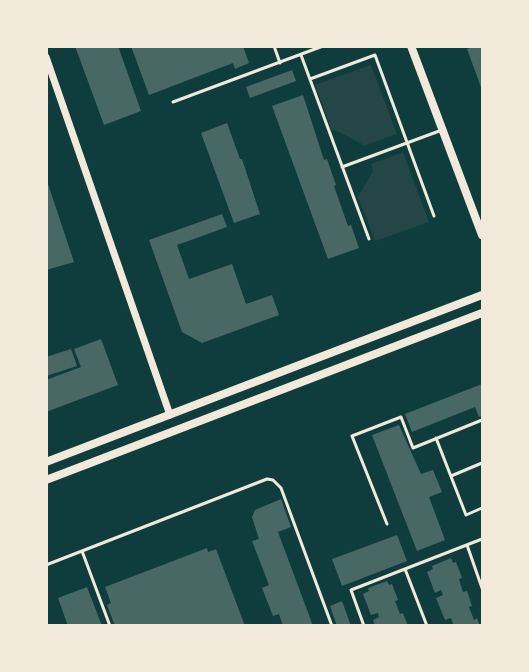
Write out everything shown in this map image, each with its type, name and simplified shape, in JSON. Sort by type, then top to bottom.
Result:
[{"type":"main road","points":[[411,46],[483,235]]},
{"type":"main road","points":[[46,462],[483,295]]},
{"type":"main road","points":[[46,480],[483,313]]},
{"type":"street","points":[[46,57],[170,415]]},
{"type":"lane","points":[[274,46],[280,63]]},
{"type":"lane","points":[[173,102],[323,46]]},
{"type":"lane","points":[[301,55],[369,239]]},
{"type":"lane","points":[[310,79],[375,55],[434,216]]},
{"type":"lane","points":[[342,167],[442,130]]},
{"type":"lane","points":[[387,524],[352,436],[401,417],[413,448],[483,420]]},
{"type":"lane","points":[[436,438],[466,514],[483,508]]},
{"type":"lane","points":[[451,476],[483,463]]},
{"type":"lane","points":[[46,565],[267,479],[273,480],[281,488],[332,626]]},
{"type":"lane","points":[[364,626],[351,590],[483,539]]},
{"type":"lane","points":[[467,545],[483,588]]},
{"type":"lane","points":[[82,551],[110,626]]},
{"type":"lane","points":[[405,569],[427,626]]},
{"type":"shaded area","points":[[371,65],[397,134],[363,146],[335,130],[332,131],[315,85]]},
{"type":"shaded area","points":[[403,152],[429,222],[375,241],[358,197],[373,171],[371,164]]},
{"type":"building","points":[[75,46],[118,46],[141,111],[104,125]]},
{"type":"building","points":[[131,46],[243,46],[249,63],[235,69],[233,63],[149,95]]},
{"type":"building","points":[[482,46],[482,90],[467,49]]},
{"type":"building","points":[[292,70],[296,81],[250,98],[246,87]]},
{"type":"building","points":[[303,95],[324,160],[327,159],[336,185],[334,186],[348,226],[351,225],[359,248],[328,259],[272,106]]},
{"type":"building","points":[[227,123],[240,159],[242,159],[260,214],[234,223],[201,133]]},
{"type":"building","points":[[46,178],[74,262],[46,270]]},
{"type":"building","points":[[222,214],[227,227],[177,245],[189,279],[232,264],[246,304],[272,295],[279,315],[202,343],[182,332],[149,240]]},
{"type":"building","points":[[101,339],[118,385],[46,412],[46,380],[81,367],[74,349]]},
{"type":"building","points":[[71,349],[77,366],[46,376],[46,357]]},
{"type":"building","points":[[482,384],[482,416],[479,417],[475,407],[412,432],[405,414]]},
{"type":"building","points":[[399,425],[421,474],[433,470],[442,492],[429,497],[445,540],[417,551],[372,435]]},
{"type":"building","points":[[281,499],[291,527],[278,532],[313,626],[283,626],[279,614],[273,616],[262,588],[269,585],[252,541],[259,539],[252,517],[255,510]]},
{"type":"building","points":[[397,535],[407,561],[342,586],[332,559]]},
{"type":"building","points":[[207,548],[208,552],[216,549],[245,626],[115,626],[107,605],[111,603],[105,587]]},
{"type":"building","points":[[451,558],[453,563],[456,562],[462,578],[459,579],[463,592],[467,591],[472,606],[469,607],[474,620],[477,618],[480,626],[454,626],[451,618],[445,620],[436,598],[443,595],[441,590],[435,593],[427,572],[433,569],[432,566]]},
{"type":"building","points":[[387,581],[389,585],[392,584],[398,600],[395,601],[408,626],[375,626],[373,620],[379,617],[378,613],[371,615],[363,594],[369,591],[368,588]]},
{"type":"building","points":[[87,587],[102,626],[68,626],[58,598]]},
{"type":"building","points":[[342,601],[351,626],[337,626],[330,606]]}]
